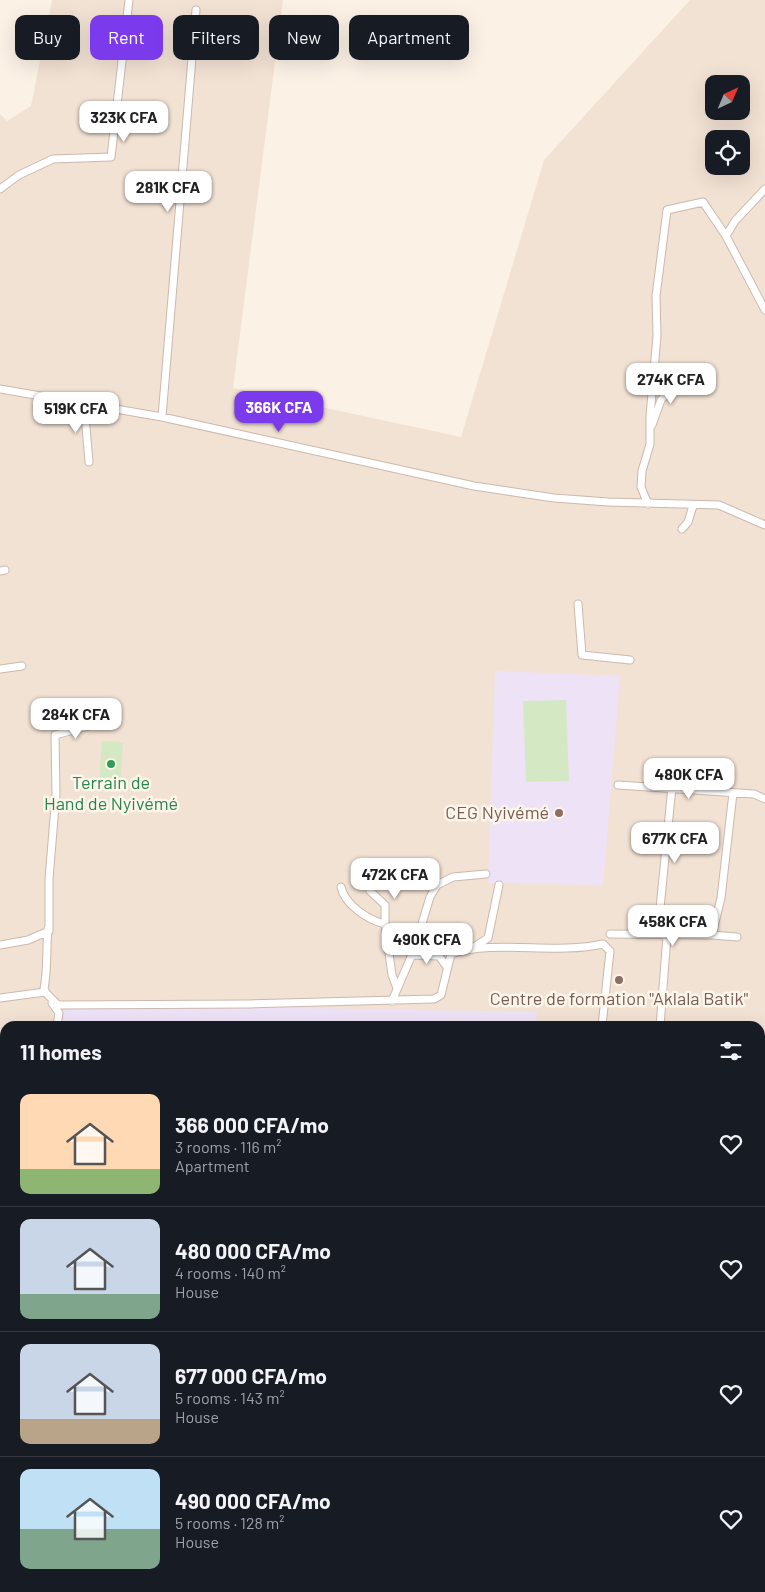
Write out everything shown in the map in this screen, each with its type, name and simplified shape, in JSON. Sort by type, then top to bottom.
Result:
[{"type":"street","points":[[0,189],[19,175],[53,159],[112,158],[129,0]]},
{"type":"street","points":[[162,418],[196,10]]},
{"type":"street","points":[[726,236],[735,221],[765,189]]},
{"type":"street","points":[[648,504],[641,487],[642,471],[650,444],[657,336],[656,296],[666,212],[668,209],[702,202],[726,236],[765,310]]},
{"type":"street","points":[[650,430],[661,400],[670,390],[674,378],[683,372]]},
{"type":"street","points":[[0,389],[162,418],[474,486],[554,498],[693,506],[719,505],[765,526]]},
{"type":"street","points":[[84,404],[90,462]]},
{"type":"street","points":[[682,529],[688,522],[693,506]]},
{"type":"street","points":[[578,604],[582,655],[630,660]]},
{"type":"street","points":[[0,669],[22,666]]},
{"type":"street","points":[[0,944],[28,940],[49,931],[50,879],[56,794],[55,734],[92,726]]},
{"type":"street","points":[[618,785],[672,787],[754,794],[765,799]]},
{"type":"street","points":[[660,1021],[667,936],[661,927],[660,908],[672,787]]},
{"type":"street","points":[[712,935],[721,898],[733,793]]},
{"type":"street","points":[[57,811],[46,953],[48,968],[44,989],[59,1013],[58,1021]]},
{"type":"street","points":[[392,1001],[412,954],[430,898],[437,885],[453,877],[486,874]]},
{"type":"street","points":[[471,949],[488,938],[499,885]]},
{"type":"street","points":[[341,887],[344,896],[365,916],[385,924]]},
{"type":"street","points":[[370,891],[385,905],[385,924],[392,975],[397,988]]},
{"type":"street","points":[[610,934],[737,937]]},
{"type":"street","points":[[0,998],[45,992],[58,1004],[392,1001],[439,998],[451,954],[471,949],[575,949],[603,944],[610,951],[603,1021]]},
{"type":"street","points":[[412,954],[439,956],[447,966]]},
{"type":"street","points":[[57,1021],[58,1004]]},
{"type":"shaded area","points":[[52,0],[283,0],[281,15],[269,15],[269,60],[275,60],[233,388],[461,437],[544,160],[690,0],[765,0],[765,1021],[0,1021],[0,114],[7,121],[31,106],[40,60],[80,60],[80,15],[49,15]]},
{"type":"shaded area","points":[[495,671],[620,676],[603,885],[488,883]]},
{"type":"shaded area","points":[[57,1004],[537,1012],[536,1021],[55,1021]]},
{"type":"green space","points":[[566,700],[569,781],[526,782],[523,701]]},
{"type":"green space","name":"Terrain de Hand de Nyivémé","points":[[102,741],[123,743],[120,787],[99,785]]},
{"type":"place","name":"Terrain de Hand de Nyivémé","points":[[111,764]]},
{"type":"place","name":"CEG Nyivémé","points":[[559,813]]},
{"type":"place","name":"Centre de formation \"Aklala Batik\"","points":[[619,980]]}]
